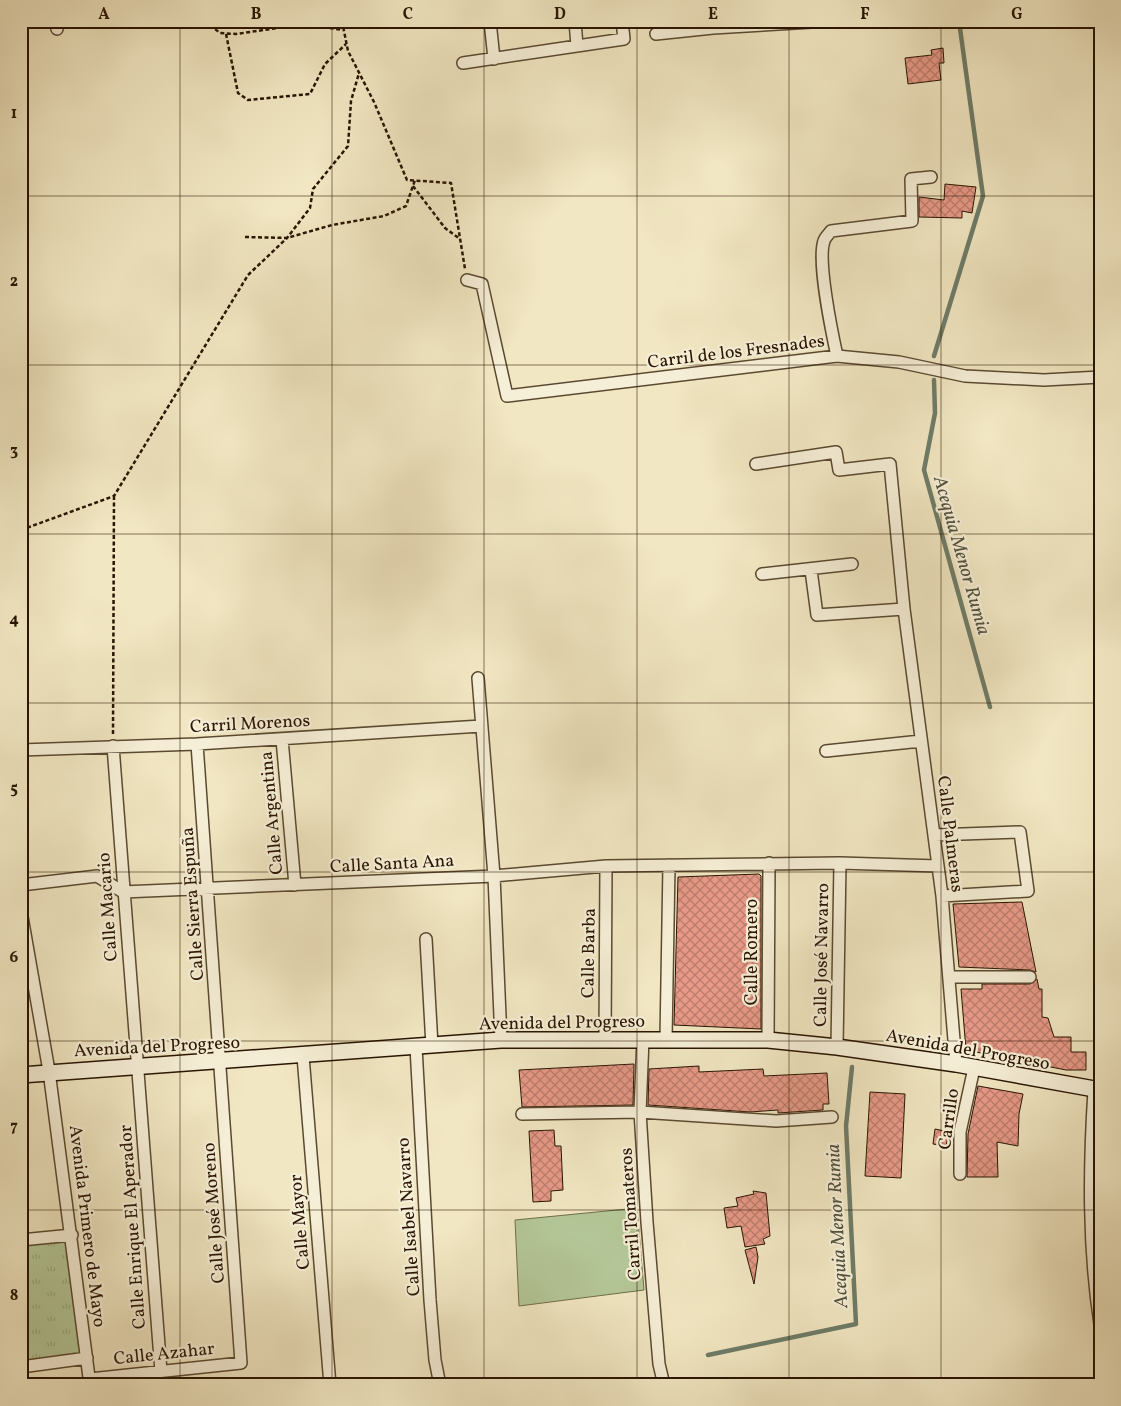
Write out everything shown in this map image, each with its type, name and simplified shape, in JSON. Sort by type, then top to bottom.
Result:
[{"type":"main road","name":"Avenida del Progreso","points":[[21,1075],[50,1071],[303,1056],[501,1040],[768,1040],[837,1047],[956,1064],[1097,1090]]},
{"type":"street","points":[[490,21],[494,59]]},
{"type":"street","points":[[575,21],[577,46]]},
{"type":"street","points":[[463,63],[624,39],[622,21]]},
{"type":"street","points":[[656,34],[712,25],[829,21]]},
{"type":"street","points":[[837,356],[830,322],[823,257],[824,240],[831,231],[912,221],[911,179],[931,177]]},
{"type":"street","name":"Carril de los Fresnades","points":[[467,280],[482,284],[507,396],[837,356],[899,362],[965,376],[1044,380],[1100,377]]},
{"type":"street","name":"Calle Palmeras","points":[[756,464],[836,452],[839,470],[890,464],[904,609],[942,896],[956,1064]]},
{"type":"street","points":[[762,574],[852,564]]},
{"type":"street","points":[[811,570],[817,615],[904,609]]},
{"type":"street","points":[[478,678],[494,876],[501,1040]]},
{"type":"street","name":"Carril Morenos","points":[[21,750],[197,744],[482,726]]},
{"type":"street","name":"Calle Argentina","points":[[282,739],[295,885]]},
{"type":"street","points":[[826,751],[922,741]]},
{"type":"street","name":"Calle Sierra Espuña","points":[[197,744],[204,889],[220,1061]]},
{"type":"street","name":"Calle Macario","points":[[113,746],[138,1066]]},
{"type":"street","points":[[935,835],[1020,832],[1028,891],[942,896]]},
{"type":"street","name":"Calle Santa Ana","points":[[123,892],[494,876],[606,866],[769,863],[938,866]]},
{"type":"street","name":"Calle Romero","points":[[768,1040],[769,863]]},
{"type":"street","name":"Calle José Navarro","points":[[837,1047],[840,863]]},
{"type":"street","points":[[666,1039],[669,865]]},
{"type":"street","name":"Calle Barba","points":[[604,1040],[606,866]]},
{"type":"street","points":[[21,885],[97,876],[123,892]]},
{"type":"street","name":"Avenida Primero de Mayo","points":[[21,911],[25,957],[50,1071],[90,1382]]},
{"type":"street","points":[[426,939],[432,1046]]},
{"type":"street","points":[[949,977],[1030,977]]},
{"type":"street","name":"Carril Tomateros","points":[[643,1039],[640,1112],[646,1222],[659,1364],[664,1385]]},
{"type":"street","name":"Calle Isabel Navarro","points":[[416,1047],[430,1300],[435,1360],[440,1385]]},
{"type":"street","name":"Calle Mayor","points":[[303,1056],[330,1385]]},
{"type":"street","name":"Calle José Moreno","points":[[220,1061],[241,1362]]},
{"type":"street","name":"Calle Enrique El Aperador","points":[[138,1066],[162,1385]]},
{"type":"street","name":"Carrillo","points":[[960,1174],[960,1132],[974,1068]]},
{"type":"street","points":[[1097,1090],[1090,1172],[1100,1324]]},
{"type":"street","points":[[522,1114],[640,1112],[776,1121],[832,1117]]},
{"type":"street","points":[[21,1240],[72,1235]]},
{"type":"street","points":[[21,1367],[87,1358]]},
{"type":"street","name":"Calle Azahar","points":[[90,1382],[241,1362]]},
{"type":"path","points":[[205,21],[220,34],[304,24],[343,30]]},
{"type":"path","points":[[342,21],[346,44],[407,180],[451,183],[467,280]]},
{"type":"path","points":[[226,34],[238,93],[248,100],[310,94],[325,64],[346,44]]},
{"type":"path","points":[[113,746],[114,496],[248,275],[287,238],[310,208],[313,189],[348,146],[351,101],[359,73]]},
{"type":"path","points":[[245,237],[287,238],[332,225],[384,216],[406,206],[415,180]]},
{"type":"path","points":[[413,186],[445,228],[460,239]]},
{"type":"path","points":[[21,530],[114,496]]},
{"type":"green space","points":[[637,1208],[644,1290],[519,1306],[515,1220]]},
{"type":"green space","points":[[72,1235],[87,1358],[21,1367],[21,1240]]},
{"type":"building","points":[[943,48],[944,63],[939,63],[941,80],[908,84],[905,58],[932,55],[931,50]]},
{"type":"building","points":[[945,184],[976,187],[972,213],[962,211],[962,218],[919,217],[919,197],[944,200]]},
{"type":"building","points":[[759,874],[761,876],[761,1029],[674,1025],[678,877]]},
{"type":"building","points":[[1022,902],[1036,972],[1030,970],[959,967],[953,904]]},
{"type":"building","points":[[1037,979],[1039,989],[1042,989],[1042,1017],[1048,1018],[1054,1037],[1071,1037],[1071,1052],[1086,1052],[1086,1070],[1066,1070],[966,1050],[961,989],[982,989],[982,984],[1030,984]]},
{"type":"building","points":[[634,1064],[633,1105],[522,1107],[519,1070]]},
{"type":"building","points":[[699,1066],[699,1072],[763,1069],[764,1076],[827,1073],[829,1104],[823,1104],[823,1110],[778,1113],[778,1110],[750,1112],[648,1105],[649,1069]]},
{"type":"building","points":[[978,1086],[1023,1094],[1019,1114],[1018,1146],[997,1142],[998,1177],[967,1177],[968,1134]]},
{"type":"building","points":[[870,1092],[905,1094],[901,1178],[865,1176]]},
{"type":"building","points":[[935,1129],[949,1132],[946,1146],[933,1144]]},
{"type":"building","points":[[554,1130],[555,1146],[561,1146],[563,1190],[551,1191],[551,1201],[533,1202],[529,1131]]},
{"type":"building","points":[[753,1191],[766,1193],[770,1236],[763,1239],[765,1244],[745,1247],[741,1226],[727,1228],[724,1208],[738,1206],[736,1198],[754,1194]]},
{"type":"building","points":[[756,1247],[758,1257],[754,1284],[745,1250]]},
{"type":"waterway","name":"Acequia Menor Rumia","points":[[934,356],[983,196],[959,21]]},
{"type":"waterway","name":"Acequia Menor Rumia","points":[[934,380],[935,413],[924,470],[990,707]]},
{"type":"waterway","name":"Acequia Menor Rumia","points":[[708,1355],[856,1324],[846,1126],[852,1067]]}]
